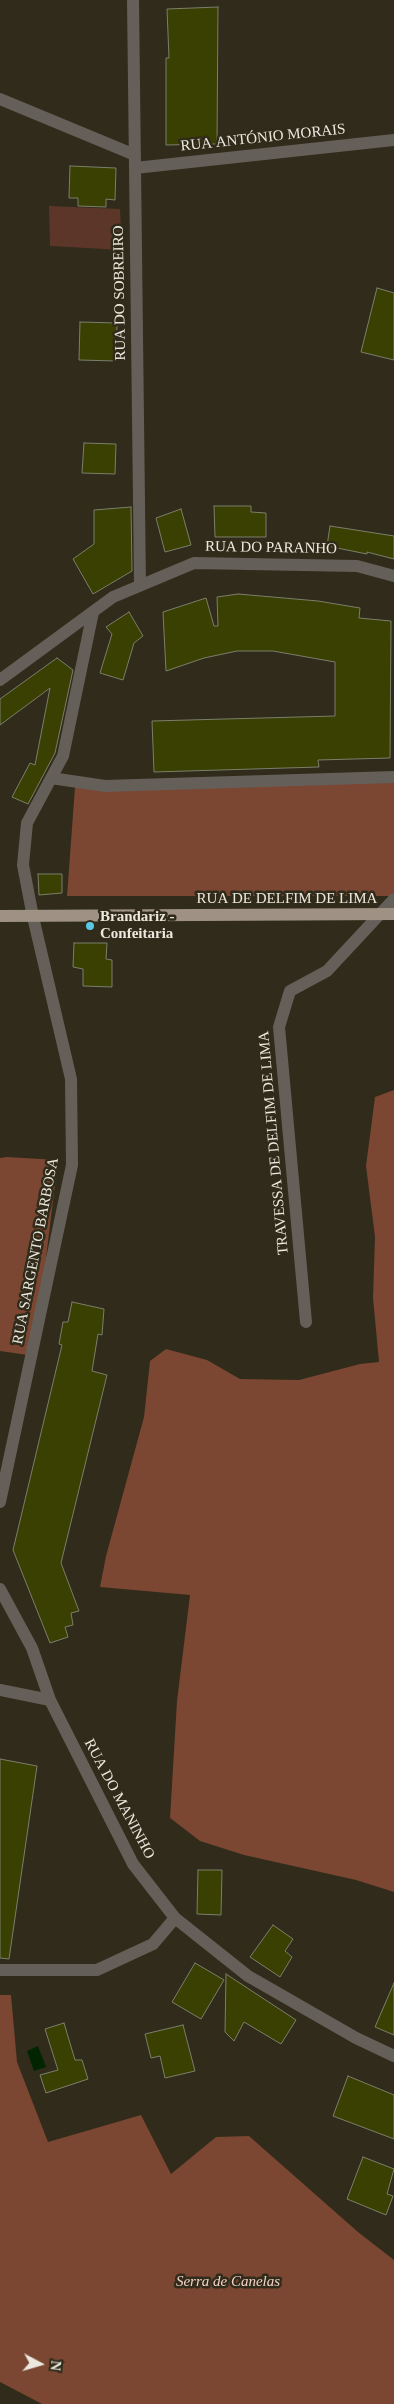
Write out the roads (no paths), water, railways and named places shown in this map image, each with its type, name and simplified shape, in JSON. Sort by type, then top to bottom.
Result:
[{"type":"main road","name":"RUA DE DELFIM DE LIMA","points":[[0,916],[394,914]]},
{"type":"street","name":"RUA DO SOBREIRO","points":[[133,0],[140,585]]},
{"type":"street","points":[[0,99],[135,162]]},
{"type":"street","name":"RUA ANTÓNIO MORAIS","points":[[135,162],[394,140]]},
{"type":"street","name":"RUA DO PARANHO","points":[[0,680],[113,597],[194,563],[357,566],[394,576]]},
{"type":"street","name":"RUA SARGENTO BARBOSA","points":[[0,1502],[72,1165],[71,1078],[33,917],[23,864],[28,823],[63,756],[93,612]]},
{"type":"street","points":[[51,778],[105,786],[394,776]]},
{"type":"street","name":"TRAVESSA DE DELFIM DE LIMA","points":[[306,1322],[279,1027],[290,991],[326,971],[394,899]]},
{"type":"street","name":"RUA DO MANINHO","points":[[0,1589],[32,1648],[50,1700],[132,1864],[176,1918],[248,1976],[356,2038],[394,2056]]},
{"type":"street","points":[[0,1690],[50,1700]]},
{"type":"street","points":[[0,1970],[97,1970],[153,1944],[176,1918]]},
{"type":"place","name":"Brandariz - Confeitaria","points":[[90,926]]},
{"type":"park label","name":"Serra de Canelas","points":[[228,2282]]}]
